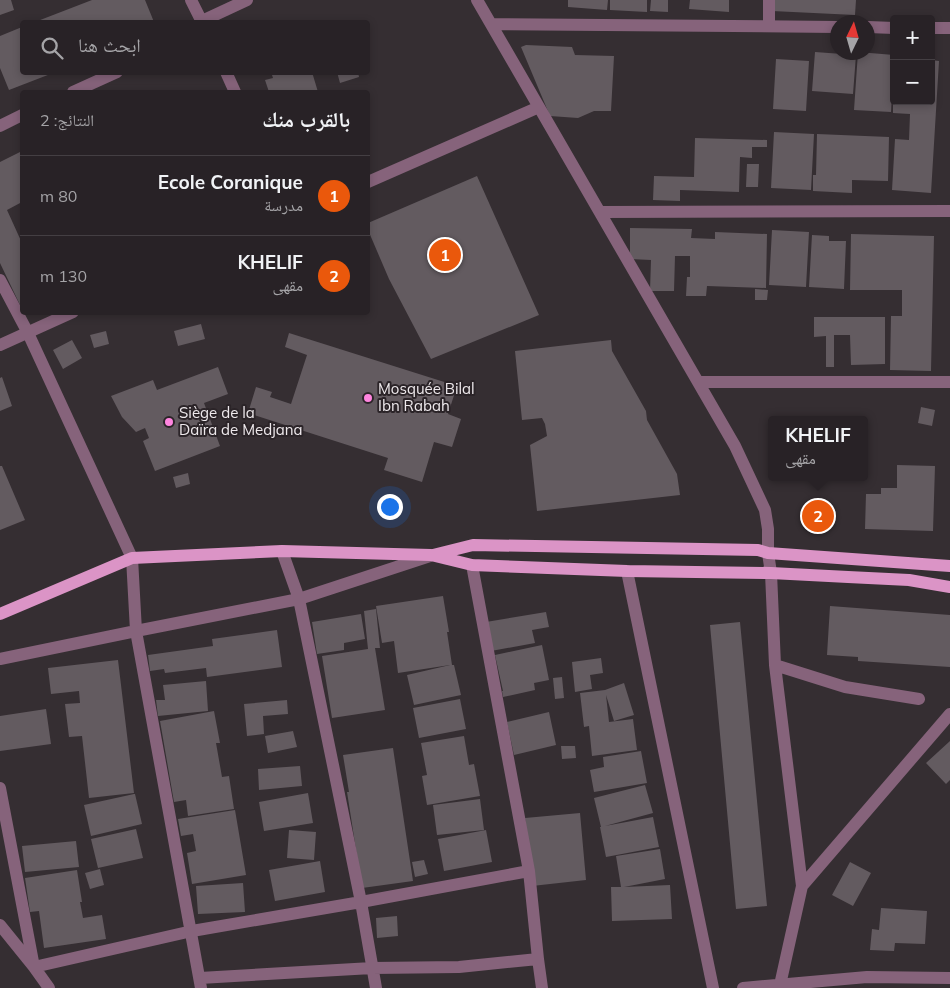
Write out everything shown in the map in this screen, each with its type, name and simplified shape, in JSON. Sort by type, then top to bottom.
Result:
[{"type":"main road","points":[[431,555],[473,545],[758,550],[768,553],[950,566]]},
{"type":"main road","points":[[0,614],[132,558],[282,551],[431,555],[472,565],[909,580],[950,587]]},
{"type":"street","points":[[191,0],[201,20]]},
{"type":"street","points":[[206,20],[247,0]]},
{"type":"street","points":[[477,0],[735,446],[765,510],[768,529],[768,553],[772,574],[775,665],[802,886],[780,985]]},
{"type":"street","points":[[769,0],[769,26]]},
{"type":"street","points":[[491,24],[830,27]]},
{"type":"street","points":[[875,27],[890,28]]},
{"type":"street","points":[[935,28],[950,28]]},
{"type":"street","points":[[77,90],[110,75]]},
{"type":"street","points":[[227,75],[234,90]]},
{"type":"street","points":[[370,181],[539,107]]},
{"type":"street","points":[[0,126],[20,116]]},
{"type":"street","points":[[600,212],[950,211]]},
{"type":"street","points":[[0,280],[28,333],[132,558],[136,631],[201,983],[372,968],[459,967],[538,960]]},
{"type":"street","points":[[0,345],[67,315]]},
{"type":"street","points":[[698,382],[950,382]]},
{"type":"street","points":[[282,551],[299,599],[361,902],[376,988]]},
{"type":"street","points":[[0,659],[299,599],[431,555]]},
{"type":"street","points":[[472,565],[529,871],[542,988]]},
{"type":"street","points":[[628,570],[713,988]]},
{"type":"street","points":[[775,665],[844,687],[919,699]]},
{"type":"street","points":[[802,886],[950,714]]},
{"type":"street","points":[[0,788],[34,966]]},
{"type":"street","points":[[34,966],[192,931],[529,871]]},
{"type":"street","points":[[0,926],[34,966],[49,988]]},
{"type":"street","points":[[743,988],[867,977],[950,978]]},
{"type":"building","points":[[0,0],[11,0],[14,10],[0,15]]},
{"type":"building","points":[[92,0],[145,0],[153,20],[40,20]]},
{"type":"building","points":[[568,0],[608,0],[607,10],[568,7]]},
{"type":"building","points":[[610,0],[647,0],[647,12],[610,10]]},
{"type":"building","points":[[651,0],[668,0],[668,12],[650,11]]},
{"type":"building","points":[[690,0],[729,0],[729,12],[689,9]]},
{"type":"building","points":[[773,0],[856,0],[855,15],[772,11]]},
{"type":"building","points":[[20,28],[20,75],[48,75],[9,90],[0,68],[0,36]]},
{"type":"building","points":[[526,45],[572,47],[575,55],[614,56],[611,111],[594,111],[578,118],[550,116],[521,47]]},
{"type":"building","points":[[815,52],[830,53],[830,60],[856,60],[853,94],[812,91]]},
{"type":"building","points":[[875,53],[890,55],[891,112],[854,110],[857,60],[875,60]]},
{"type":"building","points":[[776,59],[809,61],[806,111],[773,109]]},
{"type":"building","points":[[935,60],[939,61],[931,193],[892,190],[895,139],[909,140],[910,114],[893,113],[893,105],[935,105]]},
{"type":"building","points":[[272,75],[313,75],[317,90],[268,90],[265,80],[273,78]]},
{"type":"building","points":[[338,75],[359,75],[359,77],[340,83]]},
{"type":"building","points":[[774,132],[814,134],[811,190],[771,188]]},
{"type":"building","points":[[817,134],[889,137],[888,181],[852,180],[852,193],[813,191],[813,175],[816,175]]},
{"type":"building","points":[[695,138],[767,140],[767,147],[752,147],[752,158],[740,157],[739,192],[680,190],[680,201],[653,200],[654,176],[694,177]]},
{"type":"building","points":[[20,152],[20,203],[7,210],[20,239],[20,305],[0,263],[0,162]]},
{"type":"building","points":[[747,164],[759,164],[758,187],[746,187]]},
{"type":"building","points":[[477,176],[539,315],[431,359],[389,279],[370,235],[370,222]]},
{"type":"building","points":[[630,228],[692,229],[691,238],[715,239],[715,232],[767,234],[766,288],[707,286],[706,296],[686,296],[687,277],[690,277],[690,256],[675,256],[674,291],[650,291],[651,260],[630,259]]},
{"type":"building","points":[[772,230],[809,232],[806,287],[769,285]]},
{"type":"building","points":[[851,234],[934,236],[931,371],[890,370],[891,316],[902,316],[902,290],[850,290]]},
{"type":"building","points":[[812,235],[829,236],[829,241],[846,241],[844,289],[809,287]]},
{"type":"building","points":[[755,289],[768,290],[767,300],[755,300]]},
{"type":"building","points":[[814,317],[885,317],[885,364],[851,365],[850,335],[834,335],[834,367],[826,367],[826,336],[814,337]]},
{"type":"building","points":[[201,324],[205,339],[178,346],[174,331]]},
{"type":"building","points":[[106,331],[109,344],[94,348],[90,335]]},
{"type":"building","points":[[289,333],[457,386],[448,414],[461,419],[452,447],[434,442],[422,482],[384,470],[388,458],[248,413],[256,387],[272,392],[270,397],[291,404],[307,355],[285,347]]},
{"type":"building","points":[[72,340],[82,358],[63,369],[53,350]]},
{"type":"building","points":[[611,340],[612,351],[646,411],[647,420],[677,474],[680,495],[537,511],[530,445],[547,436],[542,418],[522,420],[515,351]]},
{"type":"building","name":"Siège de la Daïra de Medjana","points":[[218,367],[228,394],[204,403],[220,446],[155,471],[143,441],[149,438],[145,428],[136,432],[122,417],[111,396],[153,380],[157,390]]},
{"type":"building","points":[[2,377],[12,406],[0,411],[0,378]]},
{"type":"building","points":[[921,407],[935,410],[932,426],[918,423]]},
{"type":"building","points":[[897,465],[935,466],[933,531],[865,529],[866,494],[881,494],[881,488],[897,488]]},
{"type":"building","points":[[0,466],[2,466],[25,520],[0,530]]},
{"type":"building","points":[[188,473],[190,484],[176,488],[173,477]]},
{"type":"building","points":[[443,596],[452,665],[454,665],[461,695],[414,705],[407,675],[450,665],[398,673],[394,641],[382,643],[376,606]]},
{"type":"building","points":[[830,606],[950,615],[950,667],[858,661],[858,657],[827,655]]},
{"type":"building","points":[[376,609],[380,648],[375,648],[385,710],[332,718],[322,656],[368,649],[364,611]]},
{"type":"building","points":[[546,612],[549,627],[532,630],[535,643],[491,651],[486,622]]},
{"type":"building","points":[[361,614],[365,639],[344,643],[344,650],[317,654],[312,622]]},
{"type":"building","points":[[740,622],[767,906],[736,909],[710,625]]},
{"type":"building","points":[[277,630],[282,667],[207,677],[206,668],[165,673],[164,669],[150,671],[148,655],[213,646],[212,639]]},
{"type":"building","points":[[542,645],[549,680],[534,683],[535,690],[503,697],[495,655]]},
{"type":"building","points":[[601,658],[603,673],[590,675],[592,689],[575,692],[572,662]]},
{"type":"building","points":[[118,660],[134,793],[89,798],[82,736],[69,737],[65,704],[80,703],[79,691],[51,694],[48,668]]},
{"type":"building","points":[[562,677],[564,698],[555,699],[553,678]]},
{"type":"building","points":[[206,681],[208,711],[158,716],[156,700],[165,700],[163,685]]},
{"type":"building","points":[[624,683],[634,715],[614,721],[606,695],[609,722],[633,719],[637,750],[592,756],[589,726],[584,727],[580,693],[605,690]]},
{"type":"building","points":[[460,699],[466,729],[419,738],[413,708]]},
{"type":"building","points":[[287,700],[288,714],[263,716],[264,734],[247,736],[244,704]]},
{"type":"building","points":[[46,709],[51,744],[0,751],[0,716]]},
{"type":"building","points":[[214,711],[220,743],[216,743],[222,777],[229,776],[234,809],[188,816],[186,800],[174,802],[160,721]]},
{"type":"building","points":[[549,712],[556,745],[514,755],[507,722]]},
{"type":"building","points":[[293,731],[297,747],[268,753],[265,736]]},
{"type":"building","points":[[464,736],[469,765],[474,764],[480,796],[427,805],[422,776],[427,775],[421,743]]},
{"type":"building","points":[[950,741],[950,780],[946,784],[926,763]]},
{"type":"building","points":[[561,746],[575,746],[576,758],[562,759]]},
{"type":"building","points":[[393,748],[413,881],[362,888],[343,755]]},
{"type":"building","points":[[641,751],[647,783],[594,792],[590,770],[604,767],[603,757]]},
{"type":"building","points":[[300,766],[302,786],[259,790],[258,769]]},
{"type":"building","points":[[645,785],[653,813],[605,826],[653,817],[659,847],[606,857],[594,798]]},
{"type":"building","points":[[308,793],[313,823],[264,831],[259,802]]},
{"type":"building","points":[[135,794],[142,824],[91,836],[84,805]]},
{"type":"building","points":[[480,799],[484,830],[437,835],[433,805]]},
{"type":"building","points":[[235,810],[246,875],[192,884],[187,853],[196,851],[193,834],[181,836],[178,819]]},
{"type":"building","points":[[580,813],[586,880],[532,886],[525,818]]},
{"type":"building","points":[[136,829],[143,858],[98,868],[91,839]]},
{"type":"building","points":[[289,830],[316,832],[314,860],[287,858]]},
{"type":"building","points":[[486,830],[492,862],[444,871],[438,839]]},
{"type":"building","points":[[76,841],[79,867],[25,872],[22,846]]},
{"type":"building","points":[[660,849],[665,879],[624,887],[670,885],[672,919],[612,921],[611,887],[621,887],[616,856]]},
{"type":"building","points":[[424,860],[428,874],[415,877],[412,862]]},
{"type":"building","points":[[320,861],[325,892],[275,901],[269,870]]},
{"type":"building","points":[[850,862],[871,873],[853,906],[832,895]]},
{"type":"building","points":[[100,869],[104,885],[90,889],[85,873]]},
{"type":"building","points":[[77,870],[83,918],[102,915],[106,939],[44,948],[39,911],[30,912],[25,878]]},
{"type":"building","points":[[243,883],[245,912],[198,914],[196,886]]},
{"type":"building","points":[[881,908],[927,911],[925,944],[895,943],[894,951],[870,950],[872,929],[879,930]]},
{"type":"building","points":[[397,916],[398,936],[377,938],[376,918]]},
{"type":"place","name":"Ecole Coranique","points":[[445,255]]},
{"type":"place","name":"Mosquée Bilal Ibn Rabah","points":[[368,398]]},
{"type":"place","name":"Siège de la Daïra de Medjana","points":[[169,422]]},
{"type":"place","name":"KHELIF","points":[[818,516]]}]
